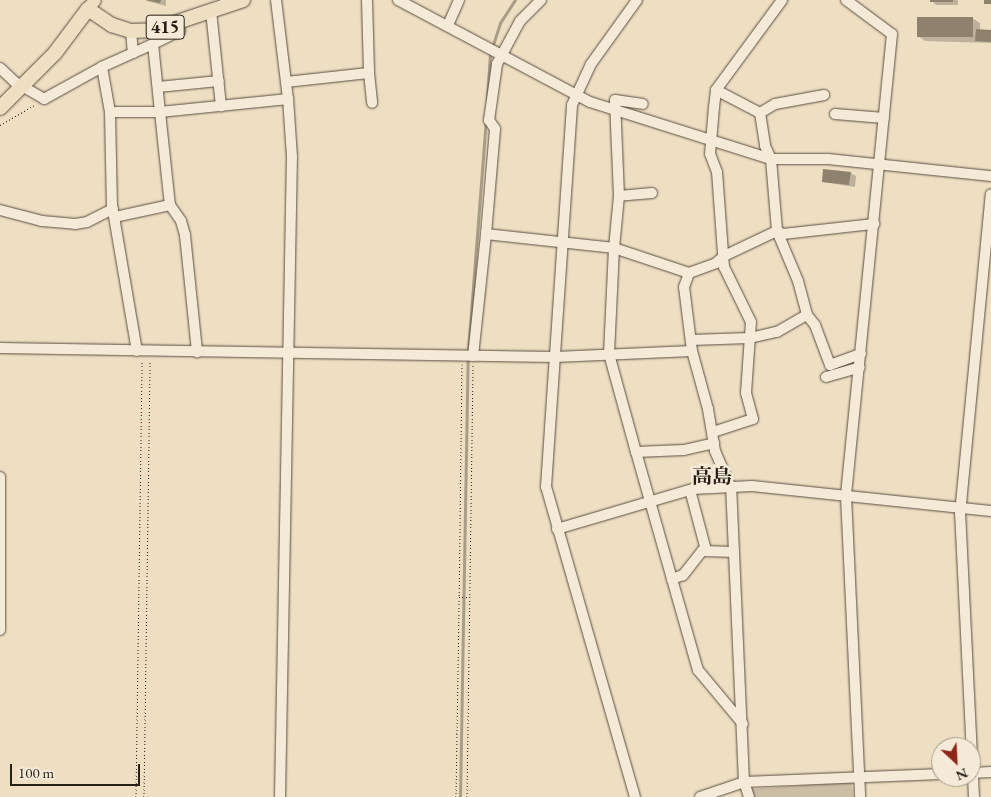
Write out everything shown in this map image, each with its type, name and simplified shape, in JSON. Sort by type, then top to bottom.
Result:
[{"type":"highway","name":"415","points":[[0,108],[24,87],[91,5],[112,24],[131,31],[154,30],[243,0]]},
{"type":"street","points":[[276,0],[288,99],[292,157],[280,797]]},
{"type":"street","points":[[367,0],[369,73],[372,103]]},
{"type":"street","points":[[398,0],[576,94],[614,110],[771,159],[828,158],[991,176]]},
{"type":"street","points":[[448,25],[459,0]]},
{"type":"street","points":[[473,356],[495,129],[490,120],[498,64],[520,21],[541,0]]},
{"type":"street","points":[[635,797],[546,487],[572,105],[591,64],[637,0]]},
{"type":"street","points":[[636,452],[684,450],[753,419],[746,393],[751,322],[724,267],[717,172],[710,154],[709,140],[716,90],[782,0]]},
{"type":"street","points":[[846,0],[892,34],[846,496],[860,797]]},
{"type":"street","points":[[211,11],[221,106]]},
{"type":"street","points":[[0,68],[24,87],[44,99],[102,67],[180,31],[179,22]]},
{"type":"street","points":[[131,31],[133,52]]},
{"type":"street","points":[[153,44],[170,205],[181,221],[185,235],[197,352]]},
{"type":"street","points":[[102,67],[110,112],[114,213],[143,351]]},
{"type":"street","points":[[286,82],[369,73]]},
{"type":"street","points":[[158,87],[219,81]]},
{"type":"street","points":[[716,90],[760,114]]},
{"type":"street","points":[[760,114],[775,104],[824,95]]},
{"type":"street","points":[[110,112],[160,112],[288,99]]},
{"type":"street","points":[[643,104],[615,100],[619,196],[614,248],[609,354],[698,670],[743,724]]},
{"type":"street","points":[[760,114],[765,146],[771,159],[777,231],[798,281],[807,315],[815,325],[830,365],[861,354]]},
{"type":"street","points":[[835,114],[884,118]]},
{"type":"street","points":[[619,196],[652,194]]},
{"type":"street","points":[[970,737],[960,508],[991,194]]},
{"type":"street","points":[[0,210],[42,221],[75,224],[114,213],[170,205]]},
{"type":"street","points":[[777,231],[783,234],[874,224]]},
{"type":"street","points":[[486,234],[564,240],[614,248],[689,273],[716,263],[724,256],[777,231]]},
{"type":"street","points":[[689,273],[684,287],[692,351],[713,438],[731,488],[743,724],[744,782],[749,797]]},
{"type":"street","points":[[691,340],[750,338],[777,332],[807,315]]},
{"type":"street","points":[[0,348],[197,352],[289,351],[555,357],[692,351]]},
{"type":"street","points":[[826,377],[860,367]]},
{"type":"street","points":[[0,477],[0,630]]},
{"type":"street","points":[[557,530],[690,490],[752,486],[991,511]]},
{"type":"street","points":[[690,490],[706,550]]},
{"type":"street","points":[[672,579],[683,575],[694,558],[706,550],[734,552]]},
{"type":"street","points":[[700,797],[744,782],[931,774]]},
{"type":"path","points":[[0,125],[44,99]]},
{"type":"path","points":[[136,797],[143,351]]},
{"type":"path","points":[[143,351],[144,797]]},
{"type":"path","points":[[456,797],[462,356]]},
{"type":"path","points":[[467,797],[473,356]]},
{"type":"path","points":[[459,597],[469,598]]},
{"type":"shaded area","points":[[851,782],[854,797],[754,797],[751,789]]},
{"type":"building","points":[[145,0],[161,0],[160,3]]},
{"type":"building","points":[[930,0],[953,0],[953,2],[930,2]]},
{"type":"building","points":[[984,0],[991,0],[991,4],[984,4]]},
{"type":"building","points":[[917,17],[973,17],[973,37],[917,37]]},
{"type":"building","points":[[976,29],[991,30],[991,42],[975,41]]},
{"type":"building","points":[[823,169],[851,172],[849,185],[822,182]]},
{"type":"waterway","points":[[492,48],[500,23],[515,0]]},
{"type":"waterway","points":[[487,100],[490,53]]},
{"type":"waterway","points":[[468,352],[486,120]]},
{"type":"waterway","points":[[460,797],[468,357]]},
{"type":"district","name":"高島","points":[[712,476]]}]
